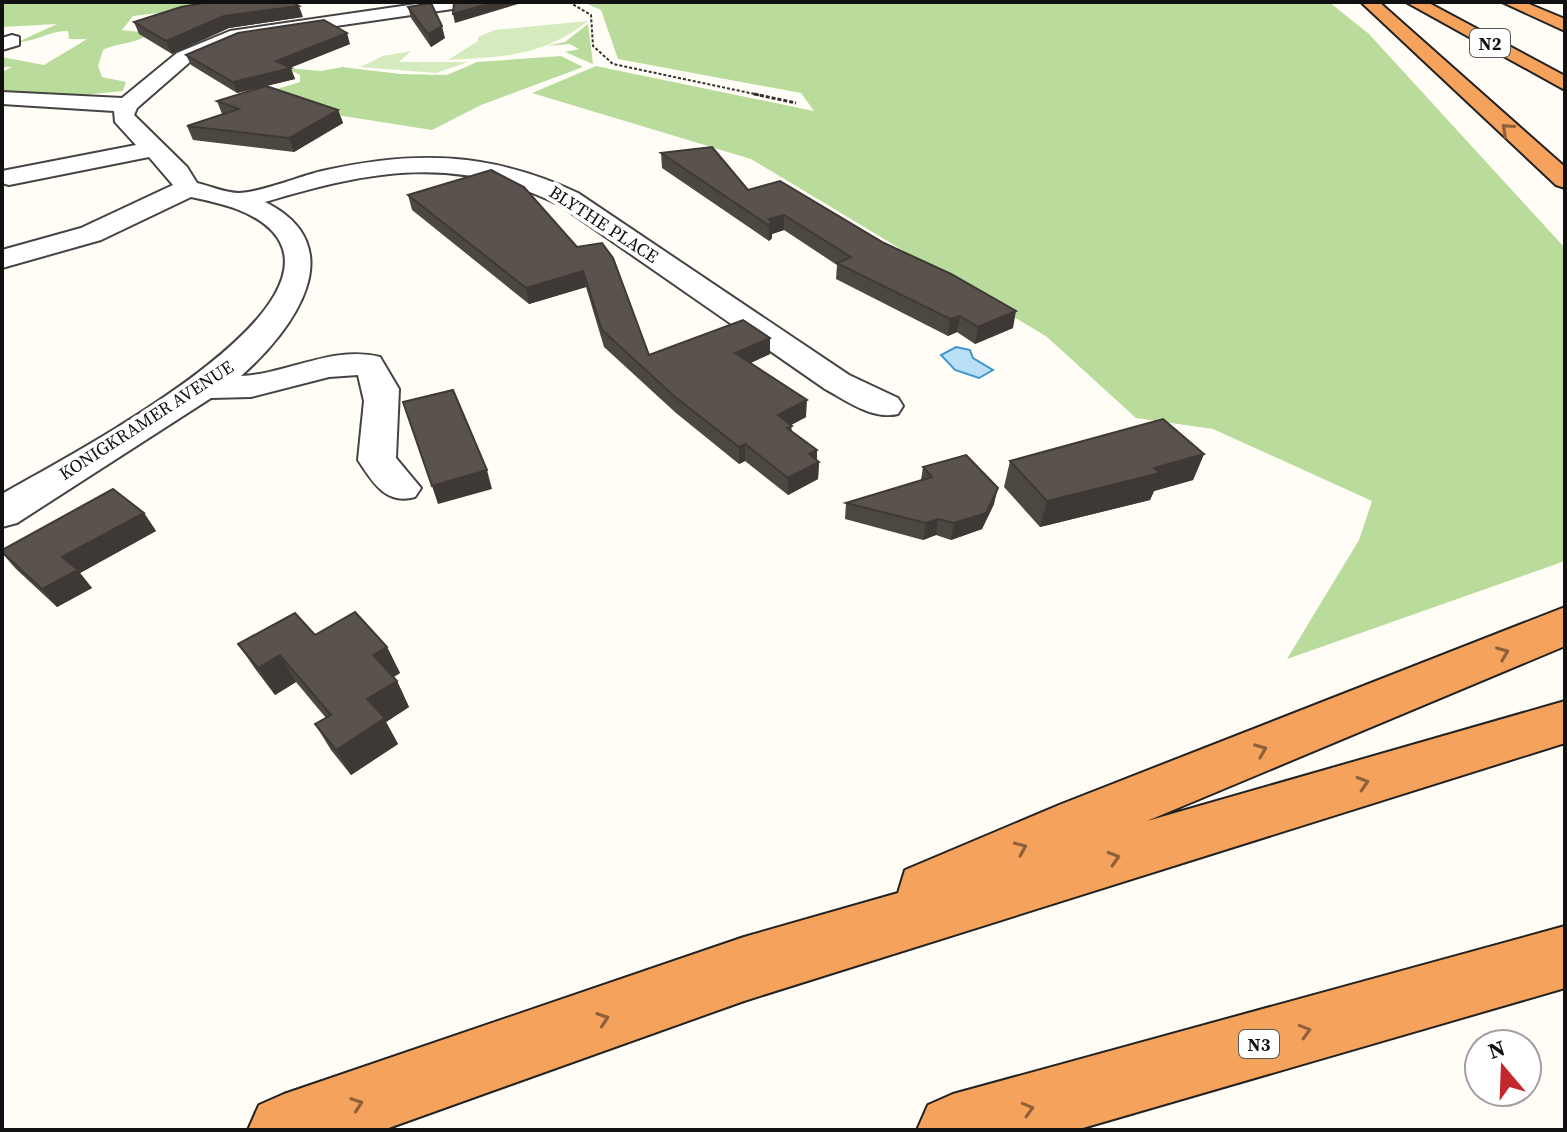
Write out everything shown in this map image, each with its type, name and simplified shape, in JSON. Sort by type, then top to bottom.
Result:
[{"type":"highway","points":[[1369,2],[1565,180]]},
{"type":"highway","points":[[1375,2],[1516,108]]},
{"type":"highway","name":"N2","points":[[1414,2],[1565,84]]},
{"type":"highway","points":[[1510,2],[1565,26]]},
{"type":"highway","points":[[744,969],[1079,823],[1524,645],[1565,625]]},
{"type":"highway","points":[[284,1130],[744,969],[1565,722]]},
{"type":"highway","name":"N3","points":[[953,1130],[1565,957]]},
{"type":"street","points":[[2,259],[91,234],[188,188],[178,172],[126,122],[123,115],[127,105],[184,57],[237,35],[466,2]]},
{"type":"street","points":[[2,98],[127,105]]},
{"type":"street","points":[[9,177],[153,149]]},
{"type":"street","name":"BLYTHE PLACE","points":[[241,201],[315,179],[402,165],[456,164],[500,168],[528,177],[569,199],[837,382],[885,406]]},
{"type":"street","name":"KONIGKRAMER AVENUE","points":[[2,513],[201,388],[241,358],[267,329],[282,306],[297,270],[296,243],[288,231],[272,217],[241,201],[188,188]]},
{"type":"street","points":[[201,388],[251,386],[329,367],[368,364],[379,378],[384,406],[377,460],[401,488]]},
{"type":"path","points":[[569,2],[591,15],[593,46],[613,64],[796,103]]},
{"type":"green space","points":[[2,2],[251,2],[133,16],[122,30],[150,33],[139,40],[103,50],[98,66],[102,77],[126,82],[123,91],[52,98],[2,93],[2,72],[12,67],[2,67],[2,57],[44,65],[87,39],[69,39],[68,31],[61,31],[18,42],[57,24],[2,27]]},
{"type":"green space","points":[[583,2],[1329,2],[1369,34],[1565,248],[1565,561],[1287,659],[1359,540],[1372,501],[1213,429],[1136,418],[1047,337],[751,159],[532,93],[596,66],[814,111],[801,93],[618,59],[601,10]]},
{"type":"green space","points":[[588,21],[539,48],[505,56],[448,60],[478,41],[478,37],[495,30]]},
{"type":"green space","points":[[588,24],[593,64],[565,52],[579,49],[570,44],[546,46],[565,42]]},
{"type":"green space","points":[[411,51],[399,62],[468,62],[436,73],[360,67],[383,56]]},
{"type":"green space","points":[[561,56],[583,67],[481,105],[432,130],[241,100],[300,82],[300,75],[286,68],[321,71],[342,67],[400,74],[447,75],[477,62]]},
{"type":"water","points":[[956,347],[970,350],[973,358],[993,370],[979,378],[955,370],[941,355]]},
{"type":"building","points":[[209,2],[292,2],[299,6],[224,16],[166,41],[134,22]]},
{"type":"building","points":[[495,2],[453,14],[454,3]]},
{"type":"building","points":[[431,3],[442,26],[428,34],[408,7]]},
{"type":"building","points":[[324,20],[347,33],[276,61],[291,68],[233,82],[186,55],[238,33]]},
{"type":"building","points":[[266,86],[338,110],[289,138],[187,126],[239,109],[217,101]]},
{"type":"building","points":[[712,147],[748,190],[780,181],[884,243],[951,274],[1016,311],[978,327],[960,316],[950,319],[837,263],[851,257],[784,215],[769,219],[772,222],[768,225],[661,153]]},
{"type":"building","points":[[491,170],[524,187],[577,247],[602,243],[613,258],[649,355],[743,320],[770,338],[735,353],[807,400],[778,415],[792,426],[787,428],[817,450],[809,454],[819,462],[788,478],[745,444],[739,447],[674,396],[602,330],[583,271],[526,288],[408,195]]},
{"type":"building","points":[[453,390],[487,470],[432,486],[403,402]]},
{"type":"building","points":[[1163,419],[1204,454],[1154,468],[1160,473],[1047,501],[1010,461]]},
{"type":"building","points":[[966,455],[998,488],[986,513],[954,523],[938,519],[926,523],[846,503],[932,477],[923,467]]},
{"type":"building","points":[[113,489],[144,513],[62,557],[78,570],[42,589],[2,552],[2,550]]},
{"type":"building","points":[[355,612],[387,647],[373,655],[397,681],[367,699],[385,718],[336,750],[315,724],[331,715],[280,655],[258,668],[238,644],[295,613],[315,635]]}]
